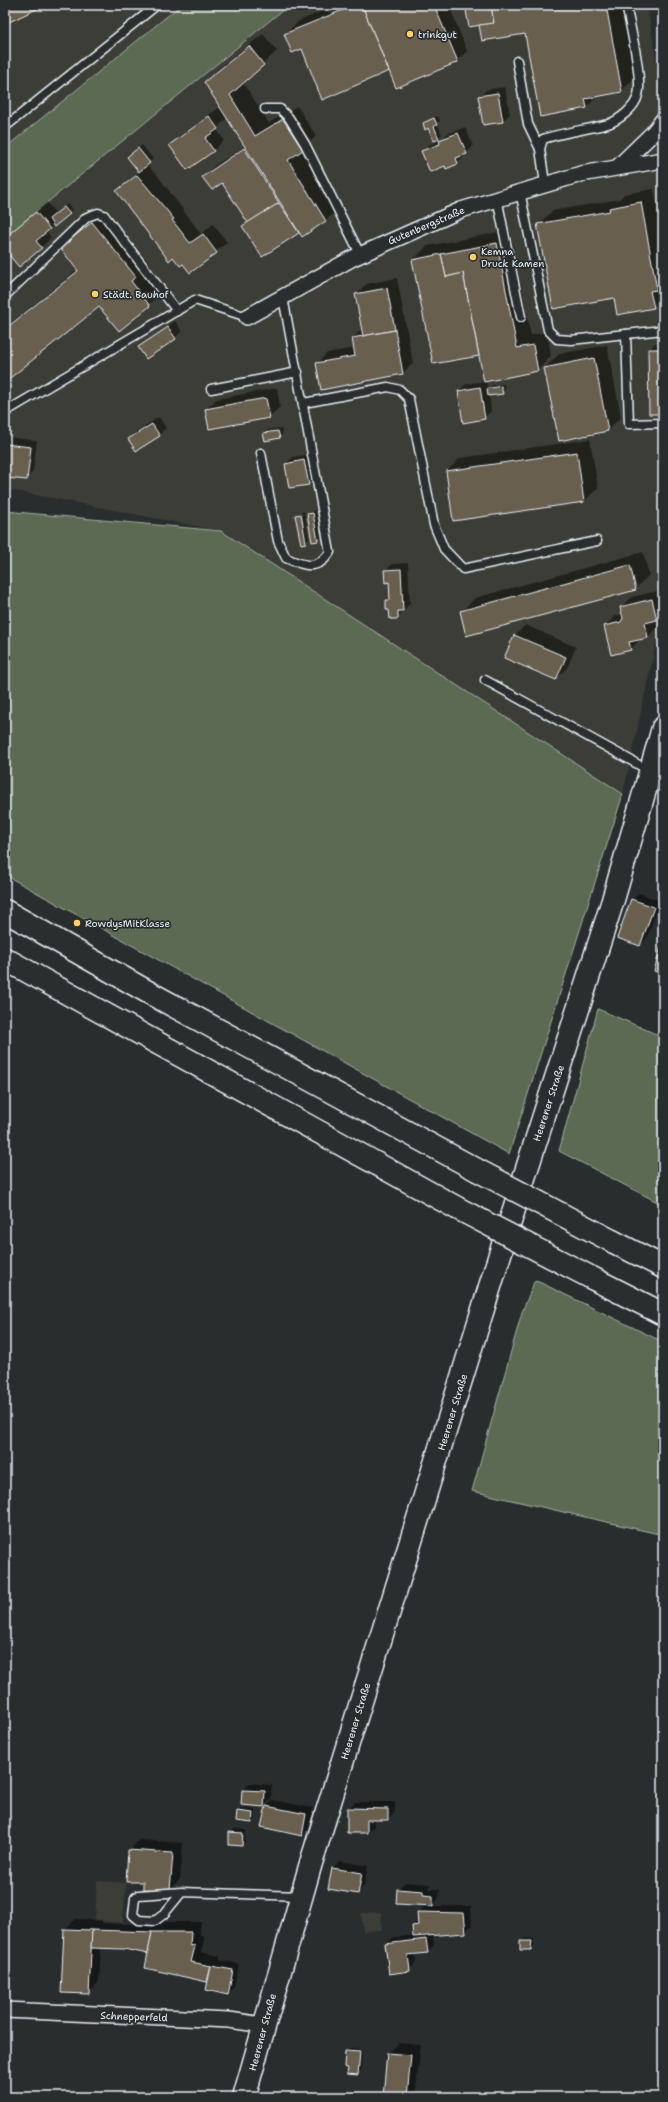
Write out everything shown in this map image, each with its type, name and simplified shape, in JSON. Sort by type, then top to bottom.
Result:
[{"type":"main road","name":"Heerener Straße","points":[[244,2097],[263,2025],[301,1896],[513,1214],[613,900],[663,728]]},
{"type":"main road","points":[[5,911],[148,992],[477,1170],[663,1267]]},
{"type":"main road","points":[[5,959],[458,1208],[663,1314]]},
{"type":"street","points":[[619,166],[654,132],[663,120]]},
{"type":"street","name":"Gutenbergstraße","points":[[246,317],[360,254],[461,210],[545,183],[619,166],[663,160]]},
{"type":"street","name":"Schnepperfeld","points":[[5,2010],[229,2020],[263,2025]]},
{"type":"lane","points":[[5,127],[156,5]]},
{"type":"lane","points":[[540,149],[543,139],[609,123],[632,107],[638,95],[638,71],[626,5]]},
{"type":"lane","points":[[517,61],[528,124],[540,149],[545,183]]},
{"type":"lane","points":[[265,109],[280,109],[289,118],[305,144],[360,254]]},
{"type":"lane","points":[[520,191],[548,330],[557,339],[570,340],[663,330]]},
{"type":"lane","points":[[497,198],[521,317]]},
{"type":"lane","points":[[5,296],[87,217],[98,213],[104,215],[177,311]]},
{"type":"lane","points":[[261,453],[278,542],[286,558],[305,566],[317,565],[330,552],[304,403],[283,297]]},
{"type":"lane","points":[[5,412],[195,300],[246,317]]},
{"type":"lane","points":[[626,334],[629,424],[663,423]]},
{"type":"lane","points":[[211,389],[298,372]]},
{"type":"lane","points":[[304,403],[388,388],[400,390],[409,399],[434,525],[444,549],[463,569],[597,541]]},
{"type":"lane","points":[[485,680],[651,772]]},
{"type":"lane","points":[[182,1892],[164,1914],[155,1921],[140,1920],[133,1914],[135,1898],[138,1895],[182,1892],[301,1896]]},
{"type":"shaded area","points":[[5,5],[181,5],[5,148]]},
{"type":"shaded area","points":[[289,5],[647,5],[663,100],[663,611],[623,794],[221,531],[5,489],[5,237]]},
{"type":"shaded area","points":[[97,1881],[126,1883],[123,1923],[95,1921]]},
{"type":"shaded area","points":[[381,1912],[382,1930],[363,1931],[361,1913]]},
{"type":"green space","points":[[181,5],[289,5],[5,237],[5,148]]},
{"type":"green space","points":[[5,511],[221,531],[623,794],[509,1154],[5,875]]},
{"type":"green space","points":[[598,1009],[663,1037],[663,1205],[559,1151]]},
{"type":"green space","points":[[535,1280],[663,1342],[663,1535],[472,1491],[522,1312]]},
{"type":"building","points":[[5,5],[45,5],[5,24]]},
{"type":"building","points":[[355,5],[362,5],[389,71],[322,100],[302,49],[292,53],[284,34]]},
{"type":"building","name":"trinkgut","points":[[362,5],[434,5],[458,62],[396,88]]},
{"type":"building","points":[[465,5],[491,5],[494,23],[469,27]]},
{"type":"building","points":[[491,5],[606,5],[622,92],[585,99],[587,108],[540,117],[525,34],[482,41],[479,25],[494,23]]},
{"type":"building","points":[[249,46],[264,65],[230,95],[255,136],[283,119],[303,150],[288,160],[326,221],[302,237],[204,82]]},
{"type":"building","points":[[498,93],[503,122],[483,125],[478,96]]},
{"type":"building","points":[[209,116],[218,129],[205,138],[214,151],[187,170],[169,145]]},
{"type":"building","points":[[434,118],[437,125],[434,126],[439,139],[434,141],[428,128],[425,130],[423,123]]},
{"type":"building","points":[[458,133],[467,154],[456,158],[458,164],[446,169],[445,166],[430,172],[421,151],[440,144],[439,140]]},
{"type":"building","points":[[138,148],[150,163],[139,172],[127,157]]},
{"type":"building","points":[[244,148],[279,203],[248,223],[222,183],[212,190],[202,177]]},
{"type":"building","name":"Städt. Bauhof","points":[[137,175],[174,219],[172,220],[190,243],[203,234],[217,253],[190,273],[183,264],[180,266],[173,257],[169,261],[116,191]]},
{"type":"building","points":[[641,202],[657,290],[650,291],[654,308],[617,315],[614,298],[553,309],[537,224],[610,211],[609,208]]},
{"type":"building","points":[[279,203],[299,233],[262,257],[242,226]]},
{"type":"building","points":[[64,207],[70,214],[54,227],[49,219]]},
{"type":"building","points":[[36,212],[50,229],[36,241],[42,248],[19,267],[5,250],[5,237]]},
{"type":"building","name":"Städt. Bauhof","points":[[92,222],[136,277],[131,281],[150,306],[119,331],[99,307],[5,382],[5,329],[78,271],[60,248]]},
{"type":"building","points":[[497,243],[517,348],[533,345],[538,371],[484,382],[463,273],[446,277],[441,254]]},
{"type":"building","points":[[441,254],[446,277],[463,273],[479,356],[433,364],[412,260]]},
{"type":"building","points":[[387,288],[395,330],[363,336],[355,294]]},
{"type":"building","points":[[168,327],[176,339],[146,359],[138,347]]},
{"type":"building","points":[[395,330],[403,374],[321,390],[316,363],[355,356],[352,338]]},
{"type":"building","points":[[648,349],[663,349],[663,414],[649,414]]},
{"type":"building","points":[[594,358],[608,431],[559,441],[544,368]]},
{"type":"building","points":[[501,386],[503,394],[488,396],[487,389]]},
{"type":"building","points":[[480,387],[485,419],[463,423],[458,391]]},
{"type":"building","points":[[266,398],[270,418],[209,429],[205,409]]},
{"type":"building","points":[[152,424],[160,436],[136,451],[128,439]]},
{"type":"building","points":[[278,431],[280,438],[265,441],[263,433]]},
{"type":"building","points":[[5,444],[31,447],[27,480],[5,478]]},
{"type":"building","points":[[577,452],[584,502],[453,521],[446,471]]},
{"type":"building","points":[[304,460],[309,485],[289,488],[285,464]]},
{"type":"building","points":[[313,513],[318,541],[312,542],[307,514]]},
{"type":"building","points":[[301,514],[306,543],[301,544],[295,515]]},
{"type":"building","points":[[630,565],[636,590],[466,636],[460,611]]},
{"type":"building","points":[[401,569],[403,611],[398,611],[398,619],[390,619],[389,610],[386,610],[386,600],[390,600],[389,582],[385,583],[384,570]]},
{"type":"building","points":[[652,599],[657,620],[645,623],[648,638],[629,642],[631,650],[611,655],[604,626],[621,622],[623,618],[620,607]]},
{"type":"building","points":[[514,635],[566,657],[556,680],[504,658]]},
{"type":"building","points":[[631,899],[654,907],[640,946],[617,938]]},
{"type":"building","points":[[663,939],[663,974],[654,971]]},
{"type":"building","points":[[242,1790],[265,1791],[264,1807],[241,1805]]},
{"type":"building","points":[[266,1806],[306,1814],[302,1836],[261,1827]]},
{"type":"building","points":[[347,1808],[388,1809],[388,1820],[367,1820],[367,1833],[347,1833]]},
{"type":"building","points":[[237,1811],[253,1813],[252,1823],[236,1821]]},
{"type":"building","points":[[229,1832],[243,1833],[242,1846],[229,1845]]},
{"type":"building","points":[[128,1850],[173,1853],[170,1890],[143,1889],[143,1882],[126,1882]]},
{"type":"building","points":[[332,1868],[362,1873],[358,1894],[328,1889]]},
{"type":"building","points":[[397,1889],[423,1891],[423,1895],[433,1896],[433,1906],[396,1904]]},
{"type":"building","points":[[417,1912],[464,1913],[466,1933],[413,1937],[412,1926],[418,1925]]},
{"type":"building","points":[[64,1929],[92,1930],[89,1994],[61,1993]]},
{"type":"building","points":[[92,1930],[152,1932],[148,1954],[124,1949],[91,1948]]},
{"type":"building","points":[[152,1932],[191,1932],[190,1945],[195,1946],[191,1962],[211,1966],[207,1982],[145,1968]]},
{"type":"building","points":[[426,1939],[428,1953],[408,1955],[410,1971],[389,1974],[385,1944]]},
{"type":"building","points":[[520,1941],[532,1941],[531,1950],[520,1950]]},
{"type":"building","points":[[211,1966],[233,1970],[228,1995],[206,1990]]},
{"type":"building","points":[[345,2051],[360,2052],[358,2075],[347,2074],[348,2068],[344,2067]]},
{"type":"building","points":[[387,2053],[411,2055],[407,2097],[383,2097]]},
{"type":"place","name":"trinkgut","points":[[410,34]]},
{"type":"place","name":"Kemna Druck Kamen","points":[[473,257]]},
{"type":"place","name":"Städt. Bauhof","points":[[95,294]]},
{"type":"place","name":"RowdysMitKlasse","points":[[77,923]]}]
